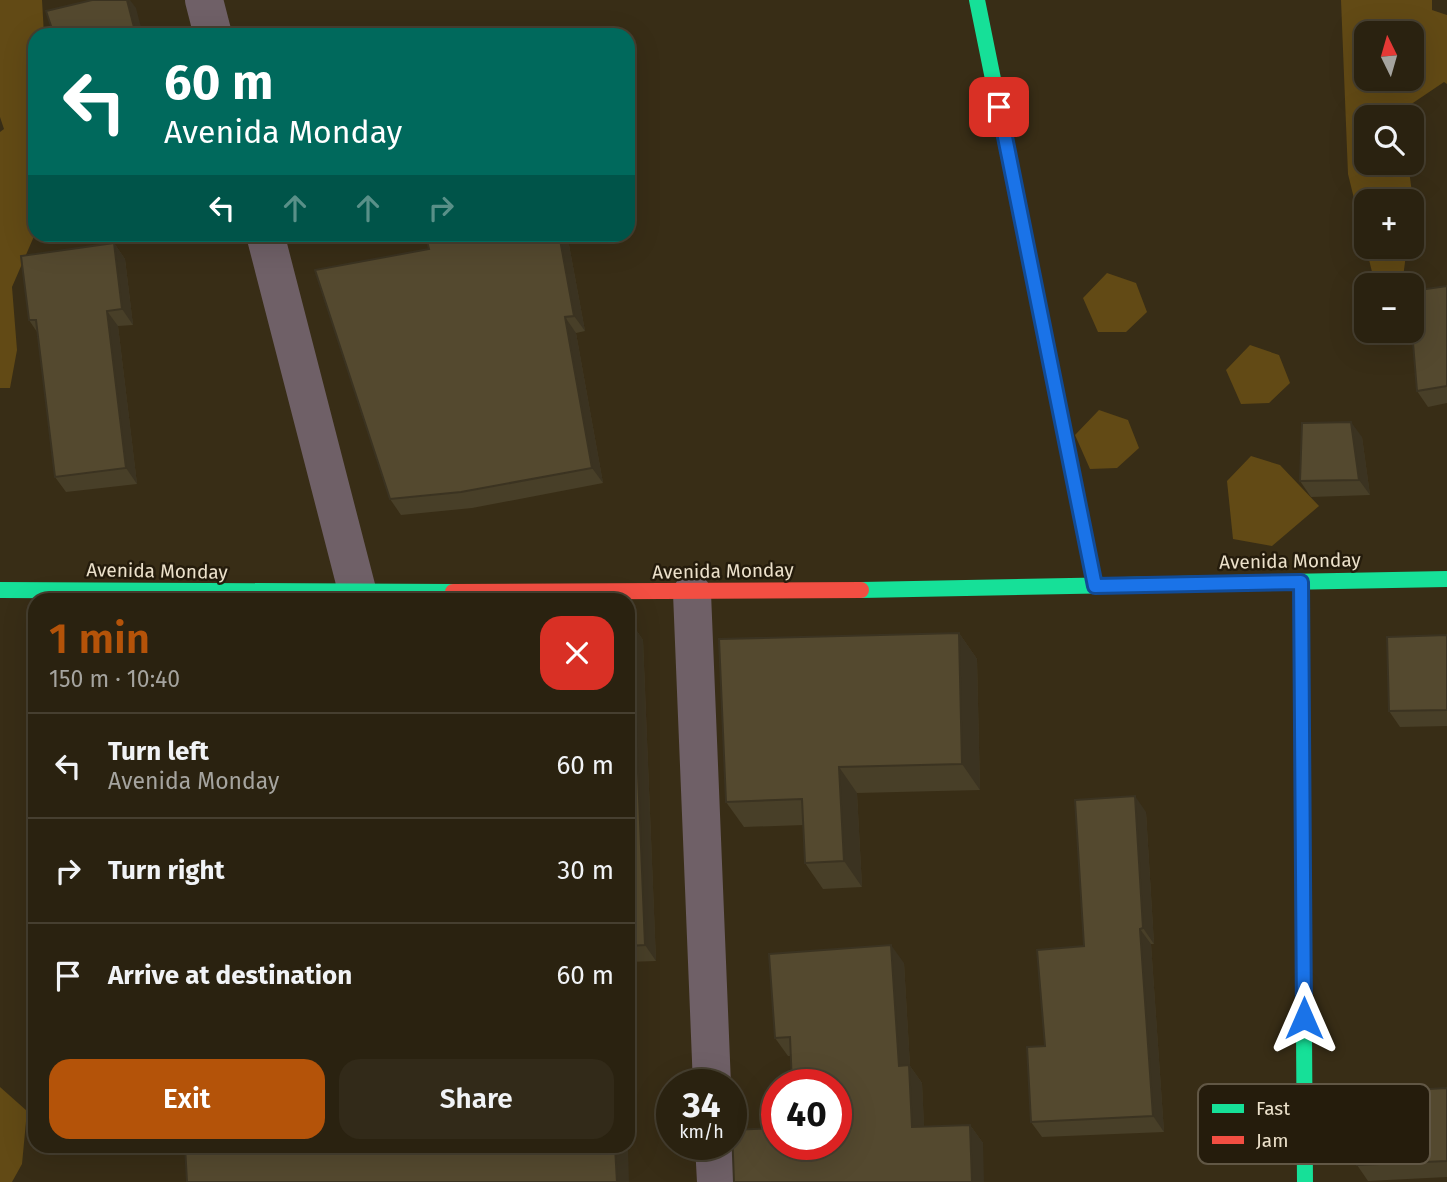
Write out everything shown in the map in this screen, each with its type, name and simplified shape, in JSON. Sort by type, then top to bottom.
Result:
[{"type":"main road","points":[[977,0],[1095,586]]},
{"type":"main road","name":"Avenida Monday","points":[[635,593],[1447,579]]},
{"type":"main road","points":[[1301,582],[1304,1084]]},
{"type":"main road","name":"Avenida Monday","points":[[0,590],[268,593]]},
{"type":"main road","points":[[1305,1164],[1305,1182]]},
{"type":"street","points":[[204,0],[211,28]]},
{"type":"street","points":[[267,242],[358,593]]},
{"type":"street","points":[[692,593],[711,1069]]},
{"type":"street","points":[[715,1160],[716,1182]]},
{"type":"shaded area","points":[[0,0],[42,0],[44,28],[28,28],[28,242],[32,242],[12,287],[17,350],[10,388],[0,388],[0,132],[4,129],[0,117]]},
{"type":"shaded area","points":[[1341,0],[1432,0],[1432,10],[1447,15],[1447,84],[1444,82],[1410,105],[1354,105],[1354,175],[1410,175],[1412,189],[1354,189],[1354,198],[1348,174]]},
{"type":"shaded area","points":[[1369,259],[1405,259],[1404,273],[1372,273]]},
{"type":"shaded area","points":[[1107,273],[1136,283],[1147,312],[1126,332],[1098,332],[1083,298]]},
{"type":"shaded area","points":[[1250,345],[1279,355],[1290,383],[1269,403],[1241,404],[1226,370]]},
{"type":"shaded area","points":[[1099,410],[1128,420],[1139,448],[1117,468],[1090,469],[1075,435]]},
{"type":"shaded area","points":[[1251,456],[1280,465],[1319,506],[1272,546],[1233,539],[1227,481]]},
{"type":"shaded area","points":[[0,1087],[27,1111],[22,1164],[12,1182],[0,1182]]},
{"type":"building","points":[[92,0],[127,0],[134,28],[52,28],[46,11]]},
{"type":"building","points":[[427,242],[560,242],[574,316],[565,317],[592,468],[461,492],[390,499],[315,270],[429,249]]},
{"type":"building","points":[[114,243],[122,309],[107,311],[126,468],[55,477],[36,320],[29,320],[21,256]]},
{"type":"building","points":[[1447,286],[1447,386],[1417,391],[1413,343],[1424,343],[1424,289]]},
{"type":"building","points":[[1351,422],[1359,480],[1300,481],[1302,423]]},
{"type":"building","points":[[959,633],[962,764],[839,767],[844,861],[805,863],[802,799],[726,802],[719,639]]},
{"type":"building","points":[[1447,635],[1447,710],[1389,711],[1387,637]]},
{"type":"building","points":[[635,698],[645,945],[635,946]]},
{"type":"building","points":[[1135,796],[1143,928],[1140,929],[1153,1116],[1031,1122],[1027,1047],[1045,1046],[1037,950],[1084,946],[1075,800]]},
{"type":"building","points":[[891,945],[899,1066],[909,1065],[912,1127],[970,1125],[972,1182],[734,1182],[733,1160],[747,1160],[747,1129],[761,1129],[761,1160],[852,1160],[852,1069],[791,1069],[790,1037],[775,1038],[769,954]]},
{"type":"building","points":[[1447,1088],[1447,1161],[1430,1162],[1430,1089]]},
{"type":"building","points":[[185,1153],[615,1153],[617,1182],[187,1182]]},
{"type":"traffic: fast","points":[[977,0],[1046,341]]},
{"type":"traffic: fast","points":[[861,590],[1447,579]]},
{"type":"traffic: fast","points":[[1301,582],[1304,1084]]},
{"type":"traffic: fast","points":[[0,590],[453,592]]},
{"type":"traffic: fast","points":[[1305,1164],[1305,1182]]},
{"type":"traffic: jam","points":[[1046,341],[1095,586]]},
{"type":"traffic: jam","points":[[453,592],[861,590]]},
{"type":"route","points":[[999,107],[1095,586],[1301,582],[1304,1018]]}]
